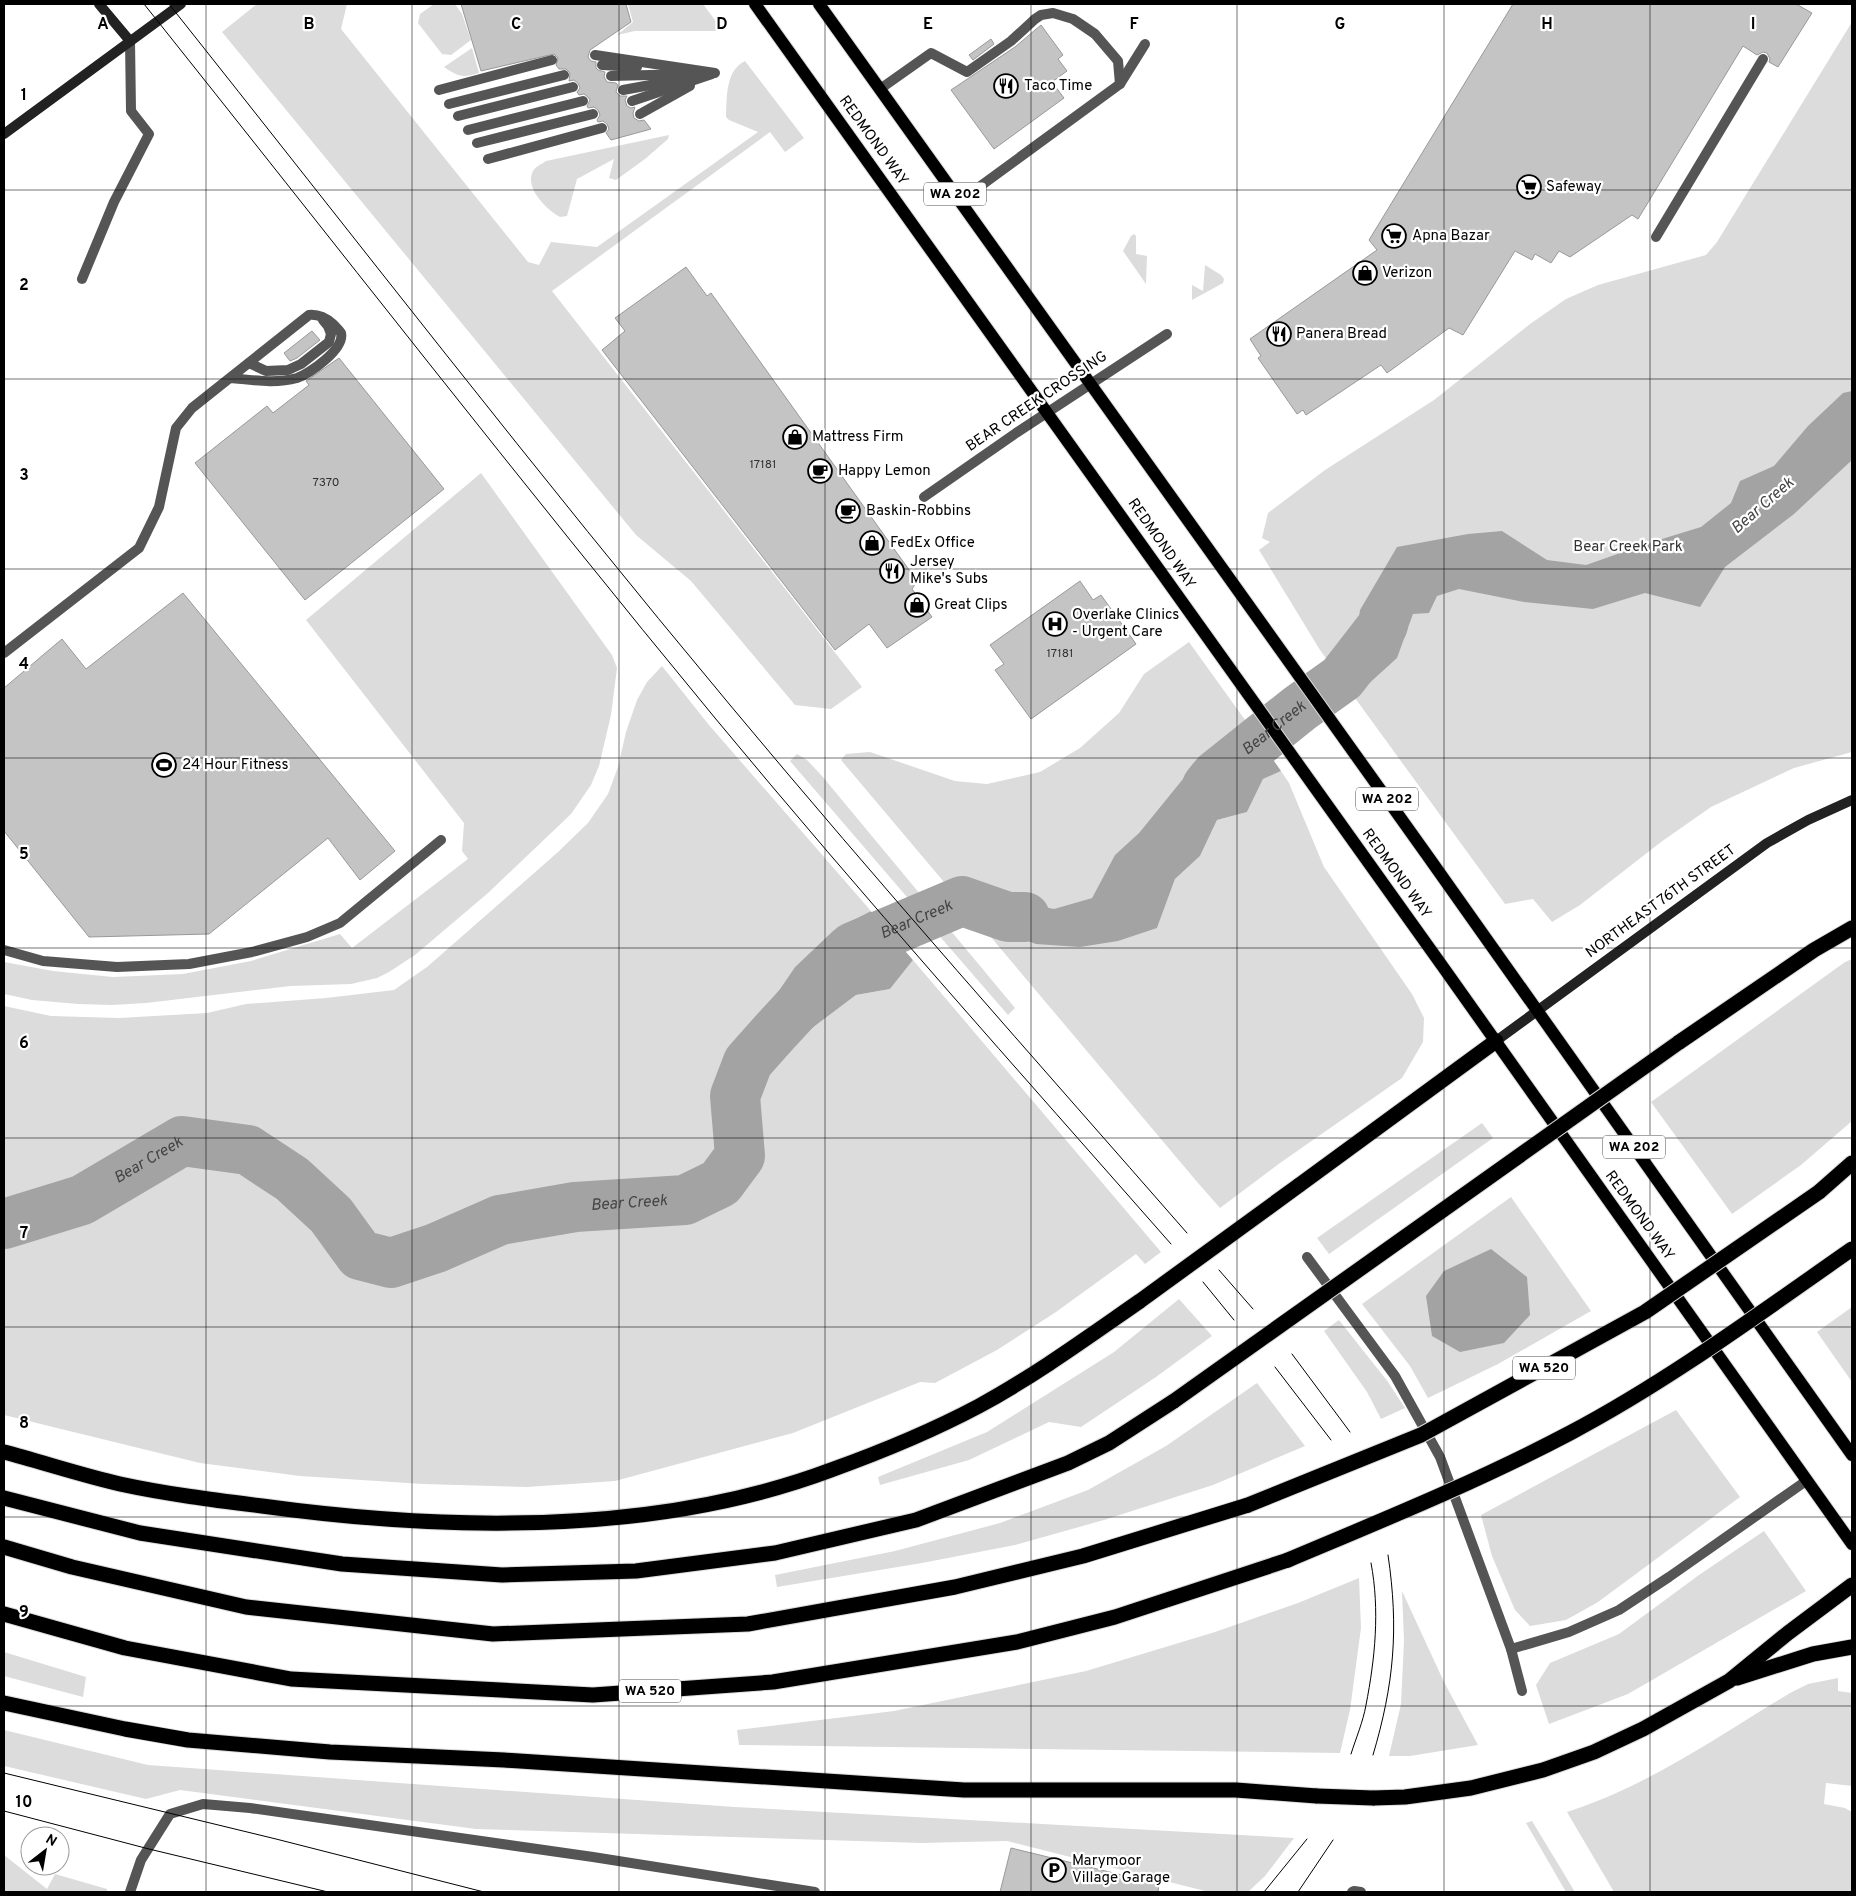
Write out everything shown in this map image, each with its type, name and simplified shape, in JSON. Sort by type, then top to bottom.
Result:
[{"type":"highway","points":[[4,1498],[140,1533],[342,1564],[502,1576],[636,1571],[775,1553],[916,1520],[1068,1463],[1109,1443],[1174,1401],[1678,1043],[1814,950],[1852,928]]},
{"type":"highway","points":[[4,1452],[120,1484],[214,1500],[347,1516],[468,1523],[585,1521],[631,1516],[727,1500],[780,1487],[829,1471],[871,1454],[979,1406],[1046,1366],[1140,1301],[1496,1041]]},
{"type":"highway","name":"WA 520","points":[[4,1547],[72,1567],[246,1607],[493,1634],[748,1624],[964,1584],[1083,1556],[1248,1504],[1421,1435],[1645,1312],[1819,1192],[1852,1163]]},
{"type":"highway","name":"WA 520","points":[[4,1614],[125,1648],[292,1679],[594,1695],[773,1682],[1017,1642],[1115,1617],[1288,1560],[1446,1493],[1571,1433],[1679,1370],[1852,1249]]},
{"type":"highway","points":[[4,1703],[125,1730],[188,1740],[330,1752],[504,1760],[964,1790],[1236,1790],[1317,1796],[1405,1797],[1471,1788],[1543,1770],[1594,1752],[1643,1729],[1729,1681],[1788,1632],[1852,1584]]},
{"type":"highway","points":[[1729,1681],[1813,1654],[1852,1647]]},
{"type":"main road","points":[[100,4],[130,41]]},
{"type":"main road","points":[[4,134],[181,4]]},
{"type":"main road","name":"REDMOND WAY","points":[[755,4],[1496,1041],[1852,1544]]},
{"type":"main road","name":"WA 202","points":[[819,4],[1291,664],[1852,1455]]},
{"type":"main road","name":"NORTHEAST 76TH STREET","points":[[1496,1041],[1768,843],[1808,820],[1852,800]]},
{"type":"lane","points":[[880,89],[930,53],[967,72],[1011,41],[1035,19],[1041,15],[1052,13],[1074,19],[1095,34],[1118,61],[1120,84]]},
{"type":"lane","points":[[82,279],[114,202],[149,134],[131,111],[130,41]]},
{"type":"lane","points":[[960,201],[1120,84],[1145,44]]},
{"type":"lane","points":[[595,55],[716,73]]},
{"type":"lane","points":[[1656,236],[1763,59]]},
{"type":"lane","points":[[439,90],[552,60]]},
{"type":"lane","points":[[602,65],[716,73]]},
{"type":"lane","points":[[611,76],[716,73]]},
{"type":"lane","points":[[623,90],[716,73]]},
{"type":"lane","points":[[632,101],[716,73]]},
{"type":"lane","points":[[640,114],[716,73]]},
{"type":"lane","points":[[449,104],[564,75]]},
{"type":"lane","points":[[458,116],[573,87]]},
{"type":"lane","points":[[468,130],[584,101]]},
{"type":"lane","points":[[478,143],[593,114]]},
{"type":"lane","points":[[488,159],[602,128]]},
{"type":"lane","points":[[4,653],[139,548],[159,507],[176,428],[192,408],[313,315]]},
{"type":"lane","points":[[250,363],[266,371],[288,370],[301,364],[329,342],[331,334],[328,326],[313,315]]},
{"type":"lane","points":[[231,378],[278,381],[298,377],[315,367],[334,352],[341,339],[337,328],[330,322],[313,315]]},
{"type":"lane","name":"BEAR CREEK CROSSING","points":[[924,497],[1167,334]]},
{"type":"lane","points":[[4,950],[43,960],[116,967],[189,964],[252,952],[307,937],[340,923],[441,840]]},
{"type":"lane","points":[[1307,1258],[1395,1376],[1440,1457],[1511,1649],[1522,1692]]},
{"type":"lane","points":[[1511,1649],[1569,1632],[1619,1610],[1806,1480]]},
{"type":"lane","points":[[130,1892],[141,1860],[170,1814],[203,1804],[250,1808],[524,1847],[815,1892]]},
{"type":"lane","points":[[1352,1892],[1361,1892]]},
{"type":"green space","points":[[257,4],[347,4],[341,29],[528,262],[539,265],[551,242],[597,247],[758,132],[726,117],[730,78],[738,65],[745,61],[804,138],[785,152],[770,132],[552,291],[862,687],[831,709],[795,705],[691,581],[636,535],[222,32]]},
{"type":"green space","points":[[434,4],[455,4],[462,14],[471,40],[451,55],[442,54],[418,23],[420,14]]},
{"type":"green space","points":[[628,4],[703,4],[723,31],[635,31],[617,35],[633,22]]},
{"type":"green space","name":"Bear Creek Park","points":[[1852,22],[1852,752],[1794,768],[1711,807],[1661,842],[1580,905],[1552,922],[1533,899],[1505,904],[1320,650],[1259,550],[1270,542],[1262,538],[1268,513],[1325,470],[1434,400],[1530,324],[1566,299],[1598,285],[1706,255],[1717,242]]},
{"type":"green space","points":[[472,48],[479,73],[461,76],[444,67]]},
{"type":"green space","points":[[669,135],[668,139],[645,159],[616,180],[609,178],[614,159],[577,179],[567,216],[560,217],[555,214],[543,204],[534,191],[531,178],[533,171],[537,166],[546,161]]},
{"type":"green space","points":[[1134,234],[1136,236],[1136,254],[1147,256],[1146,284],[1123,251]]},
{"type":"green space","points":[[1205,265],[1221,275],[1224,279],[1223,283],[1192,300],[1192,285],[1203,291]]},
{"type":"green space","points":[[481,473],[612,655],[617,668],[611,715],[599,766],[591,785],[571,814],[488,893],[415,955],[377,978],[351,984],[291,986],[146,1003],[112,1005],[32,1000],[4,994],[4,962],[53,971],[113,977],[183,974],[251,961],[340,934],[352,948],[468,859],[462,851],[464,823],[306,620]]},
{"type":"green space","points":[[1189,642],[1258,738],[1191,769],[1139,833],[1115,856],[1092,898],[1052,910],[949,888],[841,760],[846,754],[870,752],[955,781],[987,784],[1040,772],[1080,748],[1119,713],[1144,674]]},
{"type":"green space","points":[[662,666],[709,725],[871,911],[834,930],[795,967],[737,1054],[767,1062],[856,995],[890,989],[913,960],[1161,1252],[1145,1264],[1136,1254],[1056,1312],[997,1350],[935,1383],[920,1382],[793,1433],[615,1481],[527,1487],[423,1484],[300,1476],[200,1463],[4,1415],[4,1006],[51,1016],[119,1018],[207,1013],[246,1004],[326,998],[394,990],[427,967],[558,852],[588,823],[608,794],[618,767],[626,732],[637,700],[647,682]]},
{"type":"green space","points":[[797,754],[807,760],[822,776],[925,900],[913,904],[790,761]]},
{"type":"green space","points":[[1281,771],[1289,783],[1324,867],[1412,994],[1424,1018],[1423,1042],[1402,1078],[1280,1163],[1220,1208],[979,923],[999,930],[1157,928],[1175,879],[1200,856],[1217,820],[1247,812],[1263,779]]},
{"type":"green space","points":[[946,925],[1015,1008],[1008,1015],[936,932]]},
{"type":"green space","points":[[1852,959],[1852,1121],[1801,1165],[1732,1214],[1651,1102],[1845,962]]},
{"type":"green space","points":[[1482,1123],[1493,1138],[1329,1254],[1317,1238]]},
{"type":"green space","points":[[1511,1197],[1591,1311],[1498,1364],[1428,1398],[1410,1366],[1362,1304]]},
{"type":"green space","points":[[1179,1299],[1212,1336],[1156,1377],[1081,1427],[1049,1422],[969,1460],[880,1485],[878,1477],[987,1432],[1114,1352]]},
{"type":"green space","points":[[1852,1307],[1852,1382],[1817,1332]]},
{"type":"green space","points":[[1339,1320],[1388,1382],[1405,1408],[1381,1419],[1367,1392],[1324,1331]]},
{"type":"green space","points":[[1257,1383],[1305,1446],[1213,1485],[1104,1520],[1015,1545],[922,1563],[777,1587],[775,1575],[895,1551],[1000,1523],[1088,1490],[1166,1446]]},
{"type":"green space","points":[[1676,1410],[1740,1497],[1598,1602],[1566,1620],[1530,1626],[1515,1610],[1492,1556],[1481,1515]]},
{"type":"green space","points":[[1764,1531],[1806,1591],[1628,1694],[1549,1724],[1536,1685],[1550,1663],[1619,1634],[1699,1575]]},
{"type":"green space","points":[[1359,1578],[1361,1628],[1350,1710],[1340,1753],[739,1745],[737,1730],[894,1711],[1086,1671],[1215,1632],[1298,1603]]},
{"type":"green space","points":[[1402,1591],[1444,1682],[1478,1745],[1410,1756],[1389,1756],[1401,1704],[1404,1641]]},
{"type":"green space","points":[[4,1652],[86,1677],[83,1697],[4,1676]]},
{"type":"green space","points":[[1838,1678],[1838,1691],[1852,1693],[1852,1786],[1826,1783],[1824,1804],[1845,1808],[1852,1812],[1852,1892],[1614,1892],[1567,1812],[1597,1801],[1654,1774],[1808,1684]]},
{"type":"green space","points":[[4,1730],[148,1765],[735,1807],[1294,1838],[1265,1876],[1248,1892],[1209,1892],[1007,1841],[921,1843],[476,1829],[180,1790],[146,1799],[4,1766]]},
{"type":"green space","points":[[1532,1821],[1575,1892],[1566,1892],[1526,1823]]},
{"type":"green space","points":[[4,1855],[20,1868],[20,1876],[31,1876],[47,1889],[54,1876],[62,1876],[107,1889],[107,1892],[4,1892]]},
{"type":"water","points":[[1852,391],[1852,460],[1794,514],[1725,567],[1700,607],[1645,593],[1593,609],[1524,602],[1459,589],[1437,596],[1429,613],[1413,614],[1397,658],[1354,697],[1338,675],[1355,645],[1360,610],[1397,547],[1468,534],[1502,531],[1547,560],[1586,565],[1701,527],[1731,503],[1740,481],[1774,466],[1808,426],[1843,393]]},
{"type":"water","points":[[1258,738],[1281,771],[1263,779],[1247,812],[1217,820],[1200,856],[1175,879],[1157,928],[1118,941],[1080,947],[1036,944],[979,923],[949,888],[1054,909],[1092,898],[1115,855],[1139,833],[1191,769]]},
{"type":"water","points":[[871,911],[913,960],[890,989],[856,995],[767,1062],[736,1054],[795,967],[834,930]]},
{"type":"water","points":[[1491,1249],[1527,1277],[1530,1315],[1504,1343],[1460,1352],[1432,1336],[1426,1296],[1444,1271]]},
{"type":"pier","points":[[869,909],[873,910],[915,958],[915,962]]},
{"type":"building","points":[[461,4],[626,4],[631,22],[590,50],[588,57],[591,61],[596,62],[598,70],[605,72],[604,77],[607,82],[618,85],[616,92],[620,96],[627,96],[625,100],[627,106],[635,107],[634,118],[639,121],[644,120],[651,129],[611,140],[606,133],[609,129],[607,124],[597,120],[600,115],[598,110],[594,107],[588,108],[590,100],[584,94],[579,95],[577,92],[580,88],[578,83],[574,80],[569,81],[570,73],[566,69],[559,69],[556,65],[558,58],[554,54],[481,71]]},
{"type":"building","name":"Safeway","points":[[1513,4],[1796,4],[1812,13],[1778,67],[1769,62],[1770,59],[1767,53],[1763,52],[1757,55],[1743,46],[1638,219],[1632,215],[1570,257],[1559,251],[1551,263],[1535,254],[1532,260],[1515,251],[1463,335],[1449,328],[1387,373],[1381,365],[1306,415],[1303,410],[1297,414],[1258,358],[1261,356],[1250,339],[1377,250],[1369,240]]},
{"type":"building","name":"Taco Time","points":[[1041,25],[1063,55],[1058,59],[1067,71],[1052,82],[1064,98],[994,149],[951,90],[1015,47]]},
{"type":"building","points":[[991,39],[994,44],[973,60],[969,55]]},
{"type":"building","points":[[686,267],[707,296],[711,293],[917,581],[912,589],[932,617],[887,648],[869,624],[835,650],[602,350],[625,331],[615,318]]},
{"type":"building","points":[[312,331],[320,340],[297,358],[290,361],[284,353]]},
{"type":"building","points":[[339,358],[444,489],[305,600],[195,463],[267,406],[273,413],[309,385],[306,381]]},
{"type":"building","points":[[1080,581],[1093,600],[1101,595],[1136,644],[1031,719],[995,670],[1004,664],[990,645]]},
{"type":"building","name":"24 Hour Fitness","points":[[183,593],[395,851],[360,880],[328,838],[209,934],[89,937],[4,831],[4,688],[62,639],[86,669]]},
{"type":"building","name":"Marymoor Village Garage","points":[[1011,1848],[1159,1884],[1158,1892],[1000,1892]]},
{"type":"waterway","name":"Bear Creek","points":[[1207,786],[1216,775],[1300,708],[1342,678],[1383,625]]},
{"type":"waterway","name":"Bear Creek","points":[[4,1224],[82,1200],[182,1141],[248,1150],[292,1179],[331,1215],[360,1255],[391,1263],[436,1248],[500,1220],[575,1207],[685,1200],[720,1183],[740,1156],[735,1096],[748,1062],[853,947],[962,901],[1008,917],[1025,917]]},
{"type":"tram line","points":[[144,4],[499,452],[715,718],[884,917],[1171,1244]]},
{"type":"tram line","points":[[169,4],[517,444],[730,705],[900,905],[1187,1233]]},
{"type":"tram line","points":[[1219,1270],[1253,1309]]},
{"type":"tram line","points":[[1203,1282],[1234,1320]]},
{"type":"tram line","points":[[1292,1354],[1350,1432]]},
{"type":"tram line","points":[[1275,1367],[1331,1440]]},
{"type":"tram line","points":[[1373,1755],[1386,1704],[1394,1632],[1388,1555]]},
{"type":"tram line","points":[[1351,1754],[1365,1711],[1374,1652],[1376,1616],[1371,1563]]},
{"type":"tram line","points":[[4,1773],[484,1892]]},
{"type":"tram line","points":[[4,1811],[149,1849],[328,1892]]},
{"type":"tram line","points":[[1264,1892],[1307,1839]]},
{"type":"tram line","points":[[1298,1892],[1333,1840]]},
{"type":"place","name":"Taco Time","points":[[1006,86]]},
{"type":"place","name":"Safeway","points":[[1529,187]]},
{"type":"place","name":"Apna Bazar","points":[[1394,236]]},
{"type":"place","name":"Verizon","points":[[1365,273]]},
{"type":"place","name":"Panera Bread","points":[[1279,334]]},
{"type":"place","name":"Mattress Firm","points":[[795,437]]},
{"type":"place","name":"Happy Lemon","points":[[820,471]]},
{"type":"place","name":"Baskin-Robbins","points":[[848,511]]},
{"type":"place","name":"FedEx Office","points":[[872,543]]},
{"type":"place","name":"Jersey Mike's Subs","points":[[892,571]]},
{"type":"place","name":"Great Clips","points":[[917,605]]},
{"type":"place","name":"Overlake Clinics - Urgent Care","points":[[1055,624]]},
{"type":"place","name":"24 Hour Fitness","points":[[164,765]]},
{"type":"place","name":"Marymoor Village Garage","points":[[1054,1870]]}]
